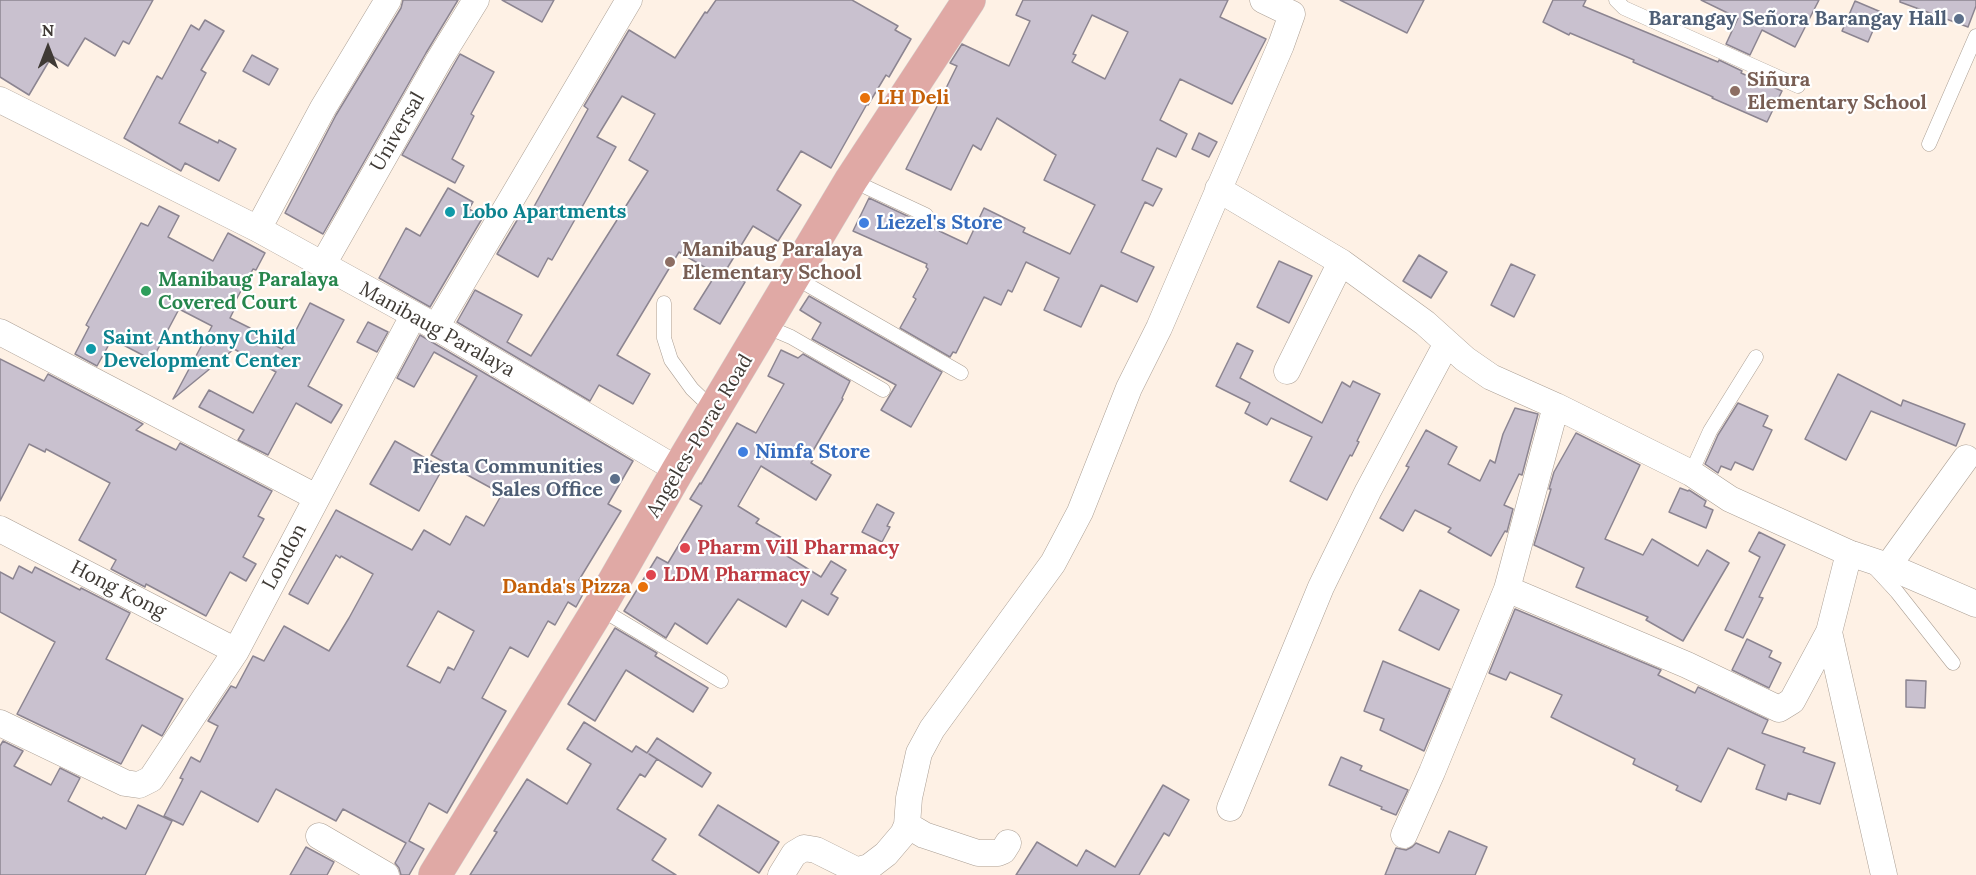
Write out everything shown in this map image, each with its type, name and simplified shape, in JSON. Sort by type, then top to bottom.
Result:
[{"type":"main road","name":"Angeles-Porac Road","points":[[435,875],[599,608],[678,470],[851,180],[969,0]]},
{"type":"street","points":[[258,229],[323,108],[388,0]]},
{"type":"street","name":"Universal","points":[[322,266],[439,60],[476,0]]},
{"type":"street","points":[[436,327],[629,0]]},
{"type":"street","points":[[787,865],[804,848],[816,850],[862,873],[886,854],[903,834],[907,825],[909,798],[919,753],[932,729],[1053,563],[1080,512],[1129,388],[1159,328],[1281,45],[1292,14],[1263,0]]},
{"type":"street","name":"Manibaug Paralaya","points":[[0,100],[258,229],[436,327],[678,470]]},
{"type":"street","points":[[1218,189],[1341,262],[1425,323],[1465,359],[1491,377],[1556,406],[1691,473],[1730,499],[1976,604]]},
{"type":"street","points":[[1287,371],[1341,262]]},
{"type":"street","name":"London","points":[[0,723],[125,783],[139,785],[151,778],[236,651],[413,315]]},
{"type":"street","points":[[0,332],[316,498]]},
{"type":"street","points":[[1230,808],[1321,587],[1368,491],[1447,343]]},
{"type":"street","points":[[1404,835],[1507,589],[1556,406]]},
{"type":"street","points":[[1507,589],[1687,664],[1779,709],[1792,701],[1867,559],[1966,458]]},
{"type":"street","name":"Hong Kong","points":[[0,529],[236,651]]},
{"type":"street","points":[[1829,632],[1884,875]]},
{"type":"street","points":[[907,825],[924,835],[978,853],[998,854],[1008,843]]},
{"type":"street","points":[[319,836],[386,875]]},
{"type":"lane","points":[[1616,0],[1624,9],[1798,86]]},
{"type":"lane","points":[[1929,144],[1976,36]]},
{"type":"lane","points":[[851,180],[926,215]]},
{"type":"lane","points":[[794,277],[961,373]]},
{"type":"lane","points":[[664,303],[664,338],[671,360],[693,389],[715,411]]},
{"type":"lane","points":[[765,326],[791,337],[883,390]]},
{"type":"lane","points":[[1691,473],[1710,431],[1756,357]]},
{"type":"lane","points":[[1867,559],[1897,592],[1953,663]]},
{"type":"lane","points":[[599,608],[721,681]]},
{"type":"building","points":[[0,0],[153,0],[129,44],[123,41],[115,56],[85,38],[68,66],[52,56],[29,95],[0,77]]},
{"type":"building","points":[[403,0],[458,0],[323,234],[285,213],[336,115],[401,8]]},
{"type":"building","points":[[502,0],[554,0],[542,22]]},
{"type":"building","points":[[716,0],[852,0],[898,26],[895,30],[911,39],[889,77],[886,75],[867,104],[831,168],[801,151],[777,190],[801,205],[778,241],[753,226],[726,270],[745,282],[720,324],[694,309],[716,274],[679,252],[617,355],[650,374],[633,404],[599,385],[590,401],[457,322],[475,290],[522,315],[507,342],[531,356],[648,171],[629,160],[655,114],[622,96],[597,137],[616,147],[552,260],[548,258],[538,277],[497,254],[519,217],[526,221],[588,109],[584,106],[629,30],[675,58],[705,12],[707,13]]},
{"type":"building","points":[[1023,0],[1228,0],[1220,17],[1266,39],[1232,104],[1180,79],[1160,120],[1187,134],[1176,157],[1157,148],[1142,180],[1162,189],[1153,206],[1145,202],[1121,252],[1154,267],[1137,302],[1101,285],[1081,327],[1044,310],[1059,278],[1026,262],[1012,292],[1008,290],[1001,305],[984,297],[956,353],[953,352],[950,357],[900,328],[916,299],[913,297],[928,269],[927,264],[853,231],[869,198],[967,244],[984,208],[1025,228],[1023,232],[1070,254],[1095,205],[1044,180],[1056,155],[997,118],[981,150],[973,145],[951,190],[906,169],[957,66],[950,63],[962,44],[1009,66],[1030,21],[1016,15]],"holes":[[[1092,15],[1128,32],[1105,79],[1072,62],[1076,55],[1073,54]]]},
{"type":"building","points":[[1340,0],[1424,0],[1407,33]]},
{"type":"building","points":[[1553,0],[1586,0],[1583,6],[1718,62],[1719,60],[1742,71],[1741,73],[1782,91],[1767,122],[1633,62],[1634,60],[1570,33],[1569,35],[1543,22]]},
{"type":"building","points":[[1701,0],[1819,0],[1795,47],[1762,30],[1750,55],[1726,44],[1738,18]]},
{"type":"building","name":"Barangay Señora Barangay Hall","points":[[1900,0],[1976,0],[1976,6],[1968,27],[1900,2]]},
{"type":"building","points":[[1855,1],[1881,12],[1868,42],[1842,31]]},
{"type":"building","points":[[205,20],[224,31],[201,70],[206,73],[179,123],[218,143],[219,140],[236,149],[219,181],[185,163],[181,171],[124,138],[157,76],[162,79],[191,25],[199,30]]},
{"type":"building","points":[[460,54],[494,72],[471,114],[474,116],[452,159],[464,166],[455,183],[402,155]]},
{"type":"building","points":[[252,55],[278,69],[269,85],[243,71]]},
{"type":"building","points":[[1199,133],[1217,142],[1209,157],[1192,149]]},
{"type":"building","points":[[448,188],[473,202],[469,209],[483,217],[430,307],[379,278],[406,228],[420,236]]},
{"type":"building","points":[[159,206],[179,216],[168,237],[213,261],[228,233],[265,253],[256,270],[253,269],[231,309],[234,310],[230,318],[250,328],[249,331],[282,349],[290,335],[293,336],[310,303],[344,320],[308,386],[342,405],[331,423],[296,403],[268,455],[238,440],[244,430],[199,407],[209,390],[253,413],[276,372],[234,349],[173,399],[212,326],[179,309],[152,360],[112,339],[97,366],[75,354],[89,327],[86,325],[141,223],[148,226]]},
{"type":"building","points":[[1419,255],[1447,272],[1431,298],[1403,281]]},
{"type":"building","points":[[1279,261],[1312,276],[1289,323],[1257,307]]},
{"type":"building","points":[[1511,264],[1535,275],[1514,317],[1491,305]]},
{"type":"building","points":[[809,296],[942,372],[911,427],[881,410],[896,385],[812,339],[821,323],[800,310]]},
{"type":"building","points":[[368,322],[388,332],[377,352],[357,342]]},
{"type":"building","points":[[420,335],[633,461],[608,504],[621,511],[579,580],[588,585],[576,607],[568,602],[555,625],[548,621],[528,657],[510,647],[482,698],[506,711],[447,813],[429,803],[409,841],[424,849],[409,875],[401,875],[395,863],[406,843],[343,809],[336,821],[276,789],[258,822],[201,791],[183,825],[164,816],[183,779],[180,778],[191,757],[200,762],[218,726],[208,721],[231,686],[236,688],[253,656],[264,661],[284,626],[329,651],[349,618],[373,574],[341,556],[340,558],[336,555],[308,604],[289,594],[336,510],[412,550],[424,530],[450,545],[466,516],[484,526],[502,494],[431,455],[477,376],[434,352],[414,387],[397,378]],"holes":[[[438,611],[474,631],[454,670],[448,667],[440,683],[407,666]]]},
{"type":"building","points":[[1237,343],[1253,351],[1240,378],[1322,423],[1342,382],[1350,387],[1353,381],[1380,394],[1352,456],[1350,455],[1327,500],[1290,481],[1312,437],[1271,418],[1267,425],[1245,413],[1250,403],[1216,386]]},
{"type":"building","points":[[781,350],[798,358],[803,354],[850,381],[843,399],[810,456],[814,458],[811,463],[831,475],[816,500],[761,466],[738,506],[759,519],[756,523],[794,545],[787,556],[821,577],[831,561],[846,570],[831,594],[838,598],[828,615],[802,600],[786,627],[738,599],[707,644],[675,623],[666,638],[624,611],[657,557],[668,563],[702,506],[690,499],[737,423],[756,433],[784,384],[768,376]]},
{"type":"building","points":[[0,359],[44,381],[48,374],[143,424],[136,430],[176,450],[180,443],[272,491],[258,516],[264,519],[243,557],[256,564],[246,581],[230,572],[206,616],[146,584],[145,587],[111,569],[116,560],[79,540],[110,483],[46,449],[45,452],[29,444],[0,501]]},
{"type":"building","points":[[1838,374],[1901,406],[1903,400],[1965,424],[1956,446],[1871,411],[1846,460],[1805,439]]},
{"type":"building","points":[[1738,403],[1768,416],[1763,426],[1772,430],[1753,470],[1735,462],[1731,470],[1721,466],[1718,473],[1705,464],[1718,435]]},
{"type":"building","points":[[1515,408],[1538,414],[1522,475],[1519,474],[1504,505],[1513,509],[1507,532],[1505,531],[1491,556],[1448,532],[1451,528],[1415,510],[1403,531],[1380,518],[1409,467],[1406,466],[1426,430],[1457,447],[1448,464],[1480,481],[1490,460],[1495,463],[1503,434]]},
{"type":"building","points":[[1576,433],[1640,465],[1605,539],[1643,555],[1652,539],[1698,566],[1707,550],[1729,563],[1683,641],[1646,620],[1648,617],[1576,587],[1584,568],[1534,545],[1554,472]]},
{"type":"building","points":[[395,441],[443,468],[419,511],[370,484]]},
{"type":"building","points":[[1680,488],[1689,490],[1706,501],[1704,506],[1713,510],[1706,528],[1669,512]]},
{"type":"building","points":[[877,504],[894,513],[882,542],[862,532]]},
{"type":"building","points":[[1759,532],[1785,545],[1759,597],[1763,598],[1743,638],[1725,630],[1760,557],[1749,551]]},
{"type":"building","points":[[19,566],[32,573],[35,567],[130,613],[106,659],[183,699],[162,736],[142,725],[121,764],[17,714],[55,642],[0,612],[0,572],[13,579]]},
{"type":"building","points":[[1420,590],[1459,610],[1439,650],[1399,630]]},
{"type":"building","points":[[1515,609],[1661,670],[1658,675],[1695,693],[1698,687],[1768,720],[1762,733],[1805,748],[1803,752],[1835,763],[1820,804],[1788,793],[1786,800],[1756,789],[1765,765],[1728,748],[1701,802],[1676,790],[1678,786],[1633,764],[1635,759],[1551,717],[1562,695],[1510,672],[1506,680],[1489,673]]},
{"type":"building","points":[[615,628],[657,653],[655,656],[708,688],[693,712],[626,670],[595,721],[568,704]]},
{"type":"building","points":[[1747,639],[1772,651],[1769,657],[1781,663],[1769,688],[1732,670]]},
{"type":"building","points":[[1383,661],[1450,689],[1424,751],[1380,730],[1384,719],[1364,711]]},
{"type":"building","points":[[1906,680],[1926,681],[1925,708],[1906,707]]},
{"type":"building","points":[[584,722],[632,752],[636,746],[647,753],[657,738],[711,773],[702,787],[649,754],[657,759],[645,777],[640,774],[617,809],[666,839],[652,860],[676,875],[470,875],[497,832],[494,831],[527,779],[567,804],[591,764],[567,749]]},
{"type":"building","points":[[3,741],[23,751],[14,766],[51,785],[60,768],[80,778],[68,801],[102,819],[103,817],[126,829],[138,805],[172,821],[145,875],[0,875],[0,746]]},
{"type":"building","points":[[1341,757],[1362,766],[1360,770],[1408,790],[1396,815],[1329,785]]},
{"type":"building","points":[[1163,785],[1189,800],[1169,836],[1164,833],[1139,875],[1016,875],[1037,842],[1077,866],[1086,850],[1115,867]]},
{"type":"building","points":[[718,805],[779,842],[759,873],[699,835]]},
{"type":"building","points":[[1449,831],[1487,847],[1475,875],[1385,875],[1396,848],[1406,850],[1416,843],[1439,853]]},
{"type":"building","points":[[306,847],[334,862],[327,875],[290,875]]},
{"type":"place","name":"Barangay Señora Barangay Hall","points":[[1959,19]]},
{"type":"place","name":"Siñura Elementary School","points":[[1735,91]]},
{"type":"place","name":"LH Deli","points":[[865,98]]},
{"type":"place","name":"Lobo Apartments","points":[[450,212]]},
{"type":"place","name":"Liezel's Store","points":[[864,223]]},
{"type":"place","name":"Manibaug Paralaya Elementary School","points":[[670,262]]},
{"type":"place","name":"Manibaug Paralaya Covered Court","points":[[146,291]]},
{"type":"place","name":"Saint Anthony Child Development Center","points":[[91,349]]},
{"type":"place","name":"Nimfa Store","points":[[743,452]]},
{"type":"place","name":"Fiesta Communities Sales Office","points":[[615,479]]},
{"type":"place","name":"Pharm Vill Pharmacy","points":[[685,548]]},
{"type":"place","name":"LDM Pharmacy","points":[[651,575]]},
{"type":"place","name":"Danda's Pizza","points":[[643,587]]}]
